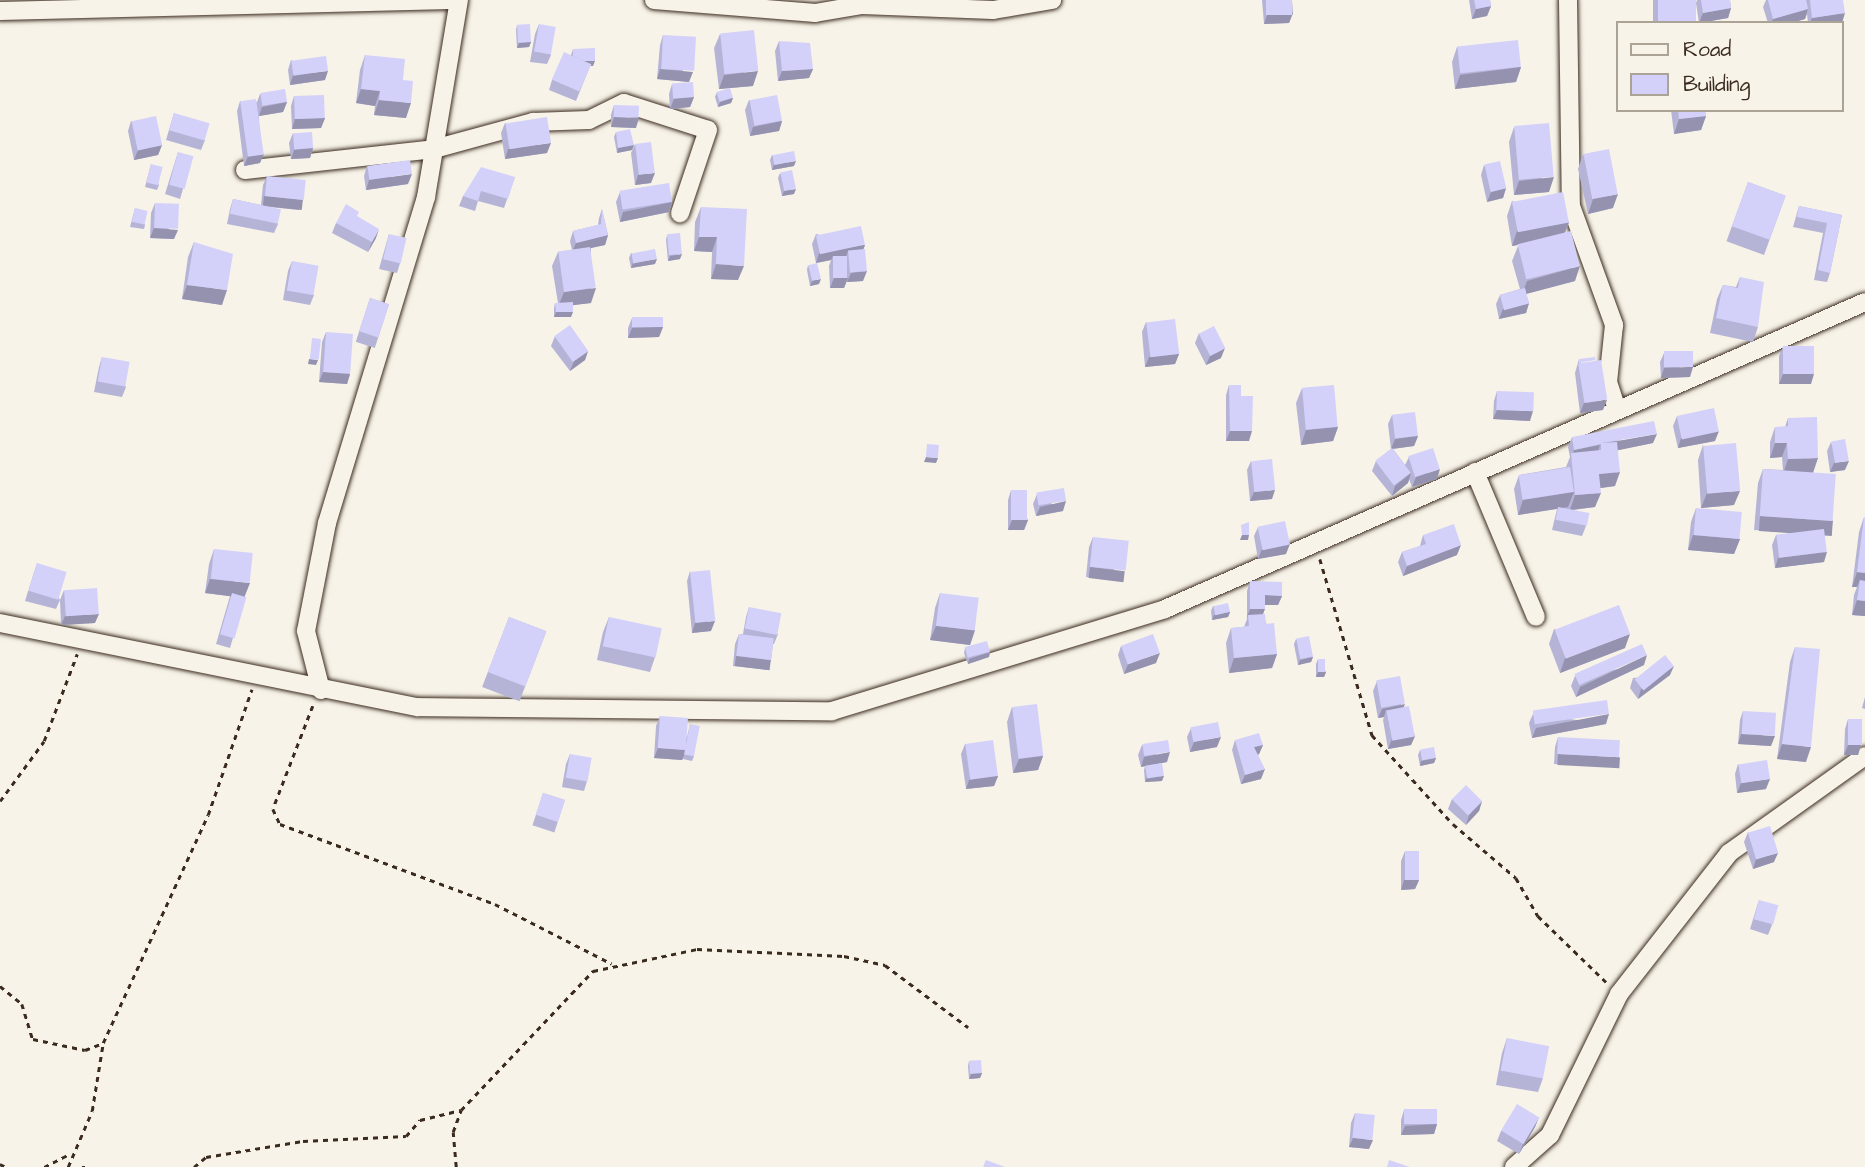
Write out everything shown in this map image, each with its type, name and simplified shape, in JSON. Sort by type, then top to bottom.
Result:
[{"type":"street","points":[[0,11],[450,0]]},
{"type":"street","points":[[321,690],[306,631],[327,523],[434,149],[459,0]]},
{"type":"street","points":[[654,0],[815,13],[862,5],[993,10],[1052,0]]},
{"type":"street","points":[[1568,0],[1571,206],[1614,324],[1608,382],[1617,410]]},
{"type":"street","points":[[245,170],[434,149],[533,121],[589,120],[624,103],[708,130],[680,214]]},
{"type":"street","points":[[0,623],[321,690],[418,707],[832,711],[1165,609],[1865,302]]},
{"type":"street","points":[[1475,472],[1536,617]]},
{"type":"street","points":[[1514,1167],[1550,1135],[1619,995],[1729,853],[1865,756]]},
{"type":"path","points":[[1314,543],[1373,734],[1453,824],[1516,878],[1538,916],[1619,995]]},
{"type":"path","points":[[0,802],[44,741],[81,640]]},
{"type":"path","points":[[68,1167],[69,1154],[92,1111],[103,1043],[208,815],[255,676]]},
{"type":"path","points":[[321,690],[273,809],[280,824],[495,904],[578,952],[612,964]]},
{"type":"path","points":[[456,1167],[453,1132],[461,1110],[593,971],[612,964],[697,949],[844,956],[885,965],[968,1027]]},
{"type":"path","points":[[0,986],[22,1004],[33,1040],[85,1050],[103,1043]]},
{"type":"path","points":[[194,1167],[206,1157],[303,1140],[406,1136],[420,1120],[461,1110]]},
{"type":"path","points":[[44,1167],[69,1154]]},
{"type":"path","points":[[0,1164],[6,1167]]},
{"type":"building","points":[[1266,0],[1292,0],[1292,15],[1266,15]]},
{"type":"building","points":[[1474,0],[1490,0],[1491,6],[1476,9]]},
{"type":"building","points":[[1658,0],[1696,0],[1696,21],[1658,21]]},
{"type":"building","points":[[1701,0],[1730,0],[1731,8],[1703,13]]},
{"type":"building","points":[[1768,0],[1806,0],[1808,9],[1773,19]]},
{"type":"building","points":[[1810,0],[1843,0],[1845,13],[1812,18]]},
{"type":"building","points":[[530,24],[531,42],[518,43],[517,25]]},
{"type":"building","points":[[539,24],[556,27],[551,55],[534,52]]},
{"type":"building","points":[[754,30],[758,71],[724,74],[720,34]]},
{"type":"building","points":[[663,35],[696,37],[694,71],[661,69]]},
{"type":"building","points":[[1518,40],[1521,67],[1460,73],[1457,46]]},
{"type":"building","points":[[779,41],[810,43],[813,69],[782,71]]},
{"type":"building","points":[[595,48],[595,61],[584,61],[573,56],[573,49]]},
{"type":"building","points":[[564,52],[591,64],[579,92],[552,79]]},
{"type":"building","points":[[365,55],[405,59],[403,80],[413,81],[411,103],[379,100],[380,91],[361,89]]},
{"type":"building","points":[[326,56],[328,71],[293,76],[291,61]]},
{"type":"building","points":[[693,82],[694,97],[673,98],[672,83]]},
{"type":"building","points":[[730,88],[733,98],[720,102],[717,92]]},
{"type":"building","points":[[285,89],[287,102],[262,106],[260,93]]},
{"type":"building","points":[[324,95],[325,118],[295,119],[294,96]]},
{"type":"building","points":[[777,95],[782,121],[754,126],[750,100]]},
{"type":"building","points":[[256,99],[264,154],[248,157],[240,101]]},
{"type":"building","points":[[614,105],[639,106],[639,118],[614,117]]},
{"type":"building","points":[[1678,112],[1706,112],[1706,116],[1679,119]]},
{"type":"building","points":[[174,113],[210,123],[205,141],[169,130]]},
{"type":"building","points":[[156,116],[162,145],[138,151],[132,121]]},
{"type":"building","points":[[547,117],[551,143],[510,149],[506,124]]},
{"type":"building","points":[[1549,123],[1554,177],[1519,180],[1514,126]]},
{"type":"building","points":[[630,129],[634,145],[618,148],[616,132]]},
{"type":"building","points":[[312,132],[313,148],[294,149],[293,133]]},
{"type":"building","points":[[651,142],[655,173],[639,175],[635,144]]},
{"type":"building","points":[[1609,149],[1618,194],[1592,199],[1583,154]]},
{"type":"building","points":[[794,151],[796,161],[774,165],[772,155]]},
{"type":"building","points":[[178,152],[193,156],[185,189],[169,185]]},
{"type":"building","points":[[410,160],[412,174],[369,180],[367,166]]},
{"type":"building","points":[[1500,161],[1506,188],[1491,192],[1484,165]]},
{"type":"building","points":[[151,164],[163,167],[158,185],[146,182]]},
{"type":"building","points":[[481,167],[515,177],[508,199],[481,191],[478,201],[463,196]]},
{"type":"building","points":[[792,170],[796,189],[784,191],[780,172]]},
{"type":"building","points":[[267,176],[306,180],[304,200],[265,196]]},
{"type":"building","points":[[1748,182],[1786,196],[1770,240],[1732,226]]},
{"type":"building","points":[[669,183],[672,202],[623,210],[620,191]]},
{"type":"building","points":[[1563,192],[1569,222],[1518,232],[1512,202]]},
{"type":"building","points":[[233,199],[281,209],[278,224],[230,214]]},
{"type":"building","points":[[155,203],[179,204],[178,229],[154,228]]},
{"type":"building","points":[[346,204],[359,212],[357,216],[379,229],[372,242],[336,223]]},
{"type":"building","points":[[1799,206],[1842,215],[1830,273],[1818,270],[1827,223],[1797,217]]},
{"type":"building","points":[[701,207],[747,209],[744,266],[716,264],[717,237],[699,237]]},
{"type":"building","points":[[135,208],[148,211],[145,225],[132,222]]},
{"type":"building","points":[[602,209],[608,235],[576,243],[573,231],[601,224]]},
{"type":"building","points":[[861,226],[865,245],[820,254],[816,236]]},
{"type":"building","points":[[1571,231],[1580,266],[1526,279],[1518,244]]},
{"type":"building","points":[[680,233],[682,254],[669,255],[667,234]]},
{"type":"building","points":[[389,234],[407,238],[401,263],[383,259]]},
{"type":"building","points":[[194,242],[233,254],[227,290],[187,285]]},
{"type":"building","points":[[590,247],[596,288],[564,292],[558,251]]},
{"type":"building","points":[[655,249],[657,259],[633,263],[631,254]]},
{"type":"building","points":[[865,249],[867,271],[850,272],[848,250]]},
{"type":"building","points":[[833,256],[847,256],[847,278],[833,278]]},
{"type":"building","points":[[292,261],[319,266],[313,295],[287,291]]},
{"type":"building","points":[[817,263],[821,279],[812,281],[808,265]]},
{"type":"building","points":[[1740,277],[1764,282],[1758,327],[1716,318],[1723,285],[1738,288]]},
{"type":"building","points":[[1525,288],[1529,303],[1504,310],[1500,295]]},
{"type":"building","points":[[370,298],[389,304],[378,337],[359,331]]},
{"type":"building","points":[[573,302],[573,312],[556,312],[555,303]]},
{"type":"building","points":[[632,317],[663,317],[663,327],[632,327]]},
{"type":"building","points":[[1175,319],[1179,354],[1150,357],[1146,323]]},
{"type":"building","points":[[570,325],[588,351],[573,362],[554,336]]},
{"type":"building","points":[[1214,326],[1225,348],[1210,356],[1199,334]]},
{"type":"building","points":[[326,332],[353,334],[350,374],[323,372]]},
{"type":"building","points":[[312,338],[321,339],[319,360],[310,359]]},
{"type":"building","points":[[1783,346],[1814,346],[1814,374],[1783,374]]},
{"type":"building","points":[[1664,351],[1693,351],[1693,367],[1664,367]]},
{"type":"building","points":[[102,357],[130,362],[125,386],[98,382]]},
{"type":"building","points":[[1595,357],[1595,360],[1579,363],[1579,359]]},
{"type":"building","points":[[1601,360],[1607,400],[1585,403],[1578,364]]},
{"type":"building","points":[[1229,385],[1241,385],[1241,396],[1253,396],[1252,431],[1230,431]]},
{"type":"building","points":[[1334,385],[1338,427],[1306,430],[1302,388]]},
{"type":"building","points":[[1497,391],[1534,392],[1533,411],[1496,410]]},
{"type":"building","points":[[1714,408],[1719,431],[1682,439],[1677,416]]},
{"type":"building","points":[[1415,412],[1418,436],[1395,439],[1392,415]]},
{"type":"building","points":[[1817,417],[1818,458],[1788,459],[1787,443],[1775,443],[1775,427],[1788,426],[1788,418]]},
{"type":"building","points":[[1654,421],[1657,434],[1574,450],[1572,437]]},
{"type":"building","points":[[1845,439],[1849,461],[1835,463],[1831,441]]},
{"type":"building","points":[[1617,442],[1620,472],[1599,474],[1601,493],[1575,495],[1571,453],[1601,450],[1601,443]]},
{"type":"building","points":[[1736,443],[1740,491],[1707,494],[1703,446]]},
{"type":"building","points":[[927,444],[939,445],[938,458],[926,457]]},
{"type":"building","points":[[1392,448],[1411,473],[1394,485],[1375,461]]},
{"type":"building","points":[[1433,448],[1440,469],[1415,477],[1408,456]]},
{"type":"building","points":[[1272,459],[1275,490],[1254,492],[1251,461]]},
{"type":"building","points":[[1570,467],[1574,492],[1523,500],[1519,475]]},
{"type":"building","points":[[1763,469],[1836,474],[1833,521],[1760,516]]},
{"type":"building","points":[[1064,488],[1066,501],[1038,505],[1036,492]]},
{"type":"building","points":[[1011,490],[1027,490],[1027,520],[1011,520]]},
{"type":"building","points":[[1558,507],[1589,513],[1587,526],[1556,520]]},
{"type":"building","points":[[1696,508],[1742,512],[1739,539],[1694,535]]},
{"type":"building","points":[[1865,517],[1865,573],[1857,572]]},
{"type":"building","points":[[1285,521],[1290,544],[1263,550],[1258,527]]},
{"type":"building","points":[[1249,522],[1249,535],[1242,535],[1241,525]]},
{"type":"building","points":[[1454,524],[1461,545],[1407,566],[1402,552],[1426,544],[1423,535]]},
{"type":"building","points":[[1824,529],[1827,552],[1779,558],[1776,535]]},
{"type":"building","points":[[1093,537],[1129,541],[1126,571],[1090,567]]},
{"type":"building","points":[[214,549],[253,553],[250,583],[211,579]]},
{"type":"building","points":[[37,563],[67,572],[58,600],[29,591]]},
{"type":"building","points":[[710,570],[715,621],[695,623],[690,572]]},
{"type":"building","points":[[1860,580],[1865,581],[1865,601],[1857,600]]},
{"type":"building","points":[[1250,581],[1282,582],[1282,596],[1265,595],[1265,609],[1250,609]]},
{"type":"building","points":[[97,588],[99,614],[66,616],[64,590]]},
{"type":"building","points":[[232,593],[246,597],[235,638],[220,634]]},
{"type":"building","points":[[940,593],[979,598],[975,631],[936,626]]},
{"type":"building","points":[[1228,603],[1230,612],[1215,615],[1213,606]]},
{"type":"building","points":[[1619,605],[1630,634],[1566,659],[1555,630]]},
{"type":"building","points":[[749,607],[781,613],[777,635],[745,629]]},
{"type":"building","points":[[1265,614],[1266,624],[1274,623],[1277,654],[1234,658],[1231,628],[1249,626],[1248,615]]},
{"type":"building","points":[[509,617],[546,631],[525,686],[488,672]]},
{"type":"building","points":[[609,617],[662,628],[656,658],[603,646]]},
{"type":"building","points":[[739,634],[774,638],[771,660],[736,656]]},
{"type":"building","points":[[1153,634],[1160,653],[1128,664],[1121,646]]},
{"type":"building","points":[[1309,636],[1313,657],[1300,659],[1296,638]]},
{"type":"building","points":[[987,641],[990,652],[968,658],[965,647]]},
{"type":"building","points":[[1642,644],[1647,655],[1579,685],[1574,674]]},
{"type":"building","points":[[1795,647],[1820,649],[1811,747],[1782,744]]},
{"type":"building","points":[[1665,655],[1674,666],[1644,690],[1635,680]]},
{"type":"building","points":[[1318,659],[1325,659],[1325,672],[1318,672]]},
{"type":"building","points":[[1400,676],[1405,704],[1381,708],[1376,680]]},
{"type":"building","points":[[1607,700],[1609,714],[1535,724],[1533,710]]},
{"type":"building","points":[[1037,704],[1043,756],[1019,759],[1012,707]]},
{"type":"building","points":[[1409,706],[1415,736],[1392,741],[1386,710]]},
{"type":"building","points":[[1743,711],[1776,713],[1775,736],[1742,734]]},
{"type":"building","points":[[660,716],[688,718],[686,750],[658,748]]},
{"type":"building","points":[[1848,719],[1862,719],[1862,745],[1848,745]]},
{"type":"building","points":[[1218,722],[1221,737],[1193,742],[1191,727]]},
{"type":"building","points":[[690,724],[700,726],[694,756],[684,754]]},
{"type":"building","points":[[1259,733],[1263,745],[1254,747],[1265,769],[1245,775],[1235,740]]},
{"type":"building","points":[[1558,737],[1620,740],[1619,757],[1557,754]]},
{"type":"building","points":[[993,740],[998,776],[970,780],[965,744]]},
{"type":"building","points":[[1168,740],[1170,752],[1144,756],[1142,744]]},
{"type":"building","points":[[1434,747],[1436,758],[1422,760],[1420,749]]},
{"type":"building","points":[[570,754],[592,758],[587,781],[566,778]]},
{"type":"building","points":[[1767,760],[1770,779],[1741,783],[1738,765]]},
{"type":"building","points":[[1162,763],[1164,776],[1147,778],[1145,766]]},
{"type":"building","points":[[1466,785],[1482,801],[1468,815],[1452,799]]},
{"type":"building","points":[[543,793],[565,800],[558,822],[536,815]]},
{"type":"building","points":[[1770,826],[1778,853],[1756,860],[1748,833]]},
{"type":"building","points":[[1405,851],[1419,851],[1419,880],[1405,880]]},
{"type":"building","points":[[1759,900],[1778,905],[1773,924],[1754,919]]},
{"type":"building","points":[[1507,1038],[1549,1046],[1543,1079],[1501,1070]]},
{"type":"building","points":[[981,1060],[982,1073],[970,1074],[969,1061]]},
{"type":"building","points":[[1517,1104],[1539,1117],[1523,1144],[1501,1131]]},
{"type":"building","points":[[1404,1109],[1437,1109],[1437,1124],[1404,1124]]},
{"type":"building","points":[[1355,1113],[1375,1115],[1372,1140],[1352,1138]]},
{"type":"building","points":[[986,1160],[1005,1167],[983,1167]]},
{"type":"building","points":[[1389,1160],[1410,1167],[1387,1167]]}]
